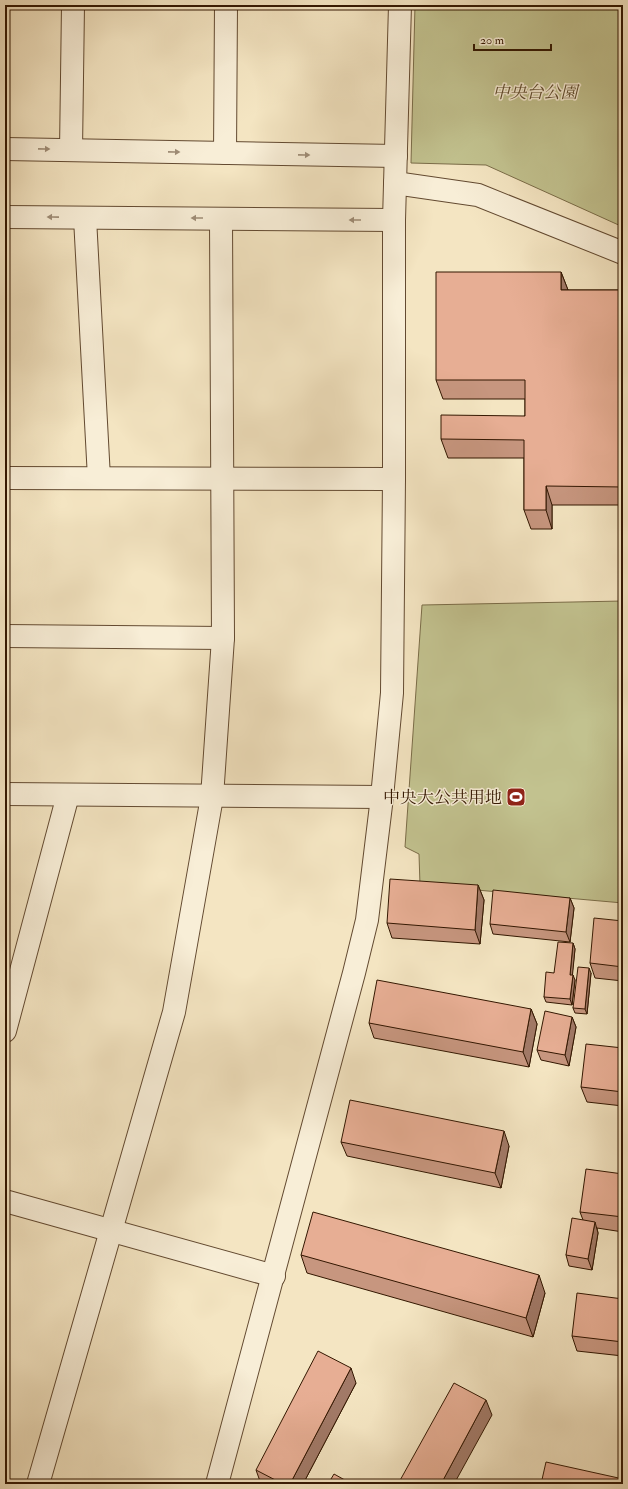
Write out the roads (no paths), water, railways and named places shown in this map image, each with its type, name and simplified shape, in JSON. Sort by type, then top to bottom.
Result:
[{"type":"street","points":[[71,150],[73,5]]},
{"type":"street","points":[[225,153],[226,5]]},
{"type":"street","points":[[217,1484],[274,1276],[367,920],[382,797],[392,693],[394,220],[400,5]]},
{"type":"street","points":[[5,149],[396,156]]},
{"type":"street","points":[[395,183],[478,195],[623,253]]},
{"type":"street","points":[[5,217],[394,220]]},
{"type":"street","points":[[85,218],[99,478]]},
{"type":"street","points":[[38,1484],[174,1012],[212,797],[223,638],[221,219]]},
{"type":"street","points":[[5,478],[394,479]]},
{"type":"street","points":[[5,636],[223,638]]},
{"type":"street","points":[[5,794],[212,797],[382,797]]},
{"type":"street","points":[[6,1024],[68,795]]},
{"type":"street","points":[[5,1201],[274,1276]]},
{"type":"place","name":"中央大公共用地","points":[[516,797]]},
{"type":"park label","name":"中央台公園","points":[[535,92]]}]
